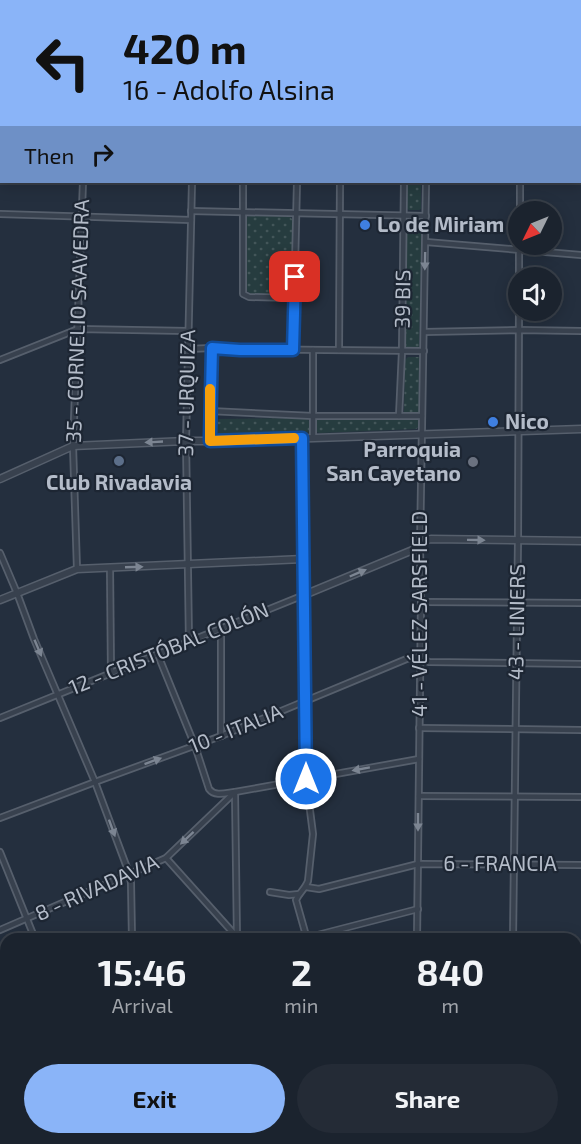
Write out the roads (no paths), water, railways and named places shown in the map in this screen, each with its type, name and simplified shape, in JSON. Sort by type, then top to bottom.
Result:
[{"type":"street","name":"35 - CORNELIO SAAVEDRA","points":[[77,569],[73,446],[82,183]]},
{"type":"street","name":"37 - URQUIZA","points":[[189,641],[186,441],[192,183]]},
{"type":"street","points":[[243,183],[243,294],[249,297],[294,298]]},
{"type":"street","points":[[293,350],[297,183]]},
{"type":"street","points":[[339,350],[340,183]]},
{"type":"street","name":"39 BIS","points":[[399,416],[404,183]]},
{"type":"street","name":"41 - VÉLEZ SARSFIELD","points":[[417,933],[426,183]]},
{"type":"street","points":[[520,183],[520,201]]},
{"type":"street","points":[[191,211],[426,216]]},
{"type":"street","points":[[0,214],[191,220]]},
{"type":"street","points":[[426,242],[508,246]]},
{"type":"street","points":[[562,253],[581,255]]},
{"type":"street","name":"43 - LINIERS","points":[[513,933],[519,321]]},
{"type":"street","points":[[0,360],[78,329],[188,331]]},
{"type":"street","points":[[424,332],[581,331]]},
{"type":"street","points":[[210,441],[212,348]]},
{"type":"street","points":[[188,349],[424,351]]},
{"type":"street","points":[[313,350],[313,438]]},
{"type":"street","points":[[210,411],[313,416],[422,416]]},
{"type":"street","points":[[0,479],[73,446],[581,429]]},
{"type":"street","points":[[302,438],[306,779],[314,834],[306,887],[298,894],[296,900],[304,933]]},
{"type":"street","name":"12 - CRISTÓBAL COLÓN","points":[[0,717],[420,547],[427,540],[581,541]]},
{"type":"street","points":[[0,552],[95,782],[129,873],[132,933]]},
{"type":"street","points":[[0,600],[77,569],[303,559]]},
{"type":"street","points":[[110,568],[111,672]]},
{"type":"street","points":[[421,602],[581,603]]},
{"type":"street","points":[[221,629],[221,736]]},
{"type":"street","points":[[158,654],[195,746],[208,789],[215,794],[419,759]]},
{"type":"street","name":"10 - ITALIA","points":[[0,818],[221,736],[410,658],[420,658],[429,662],[581,664]]},
{"type":"street","points":[[419,728],[581,730]]},
{"type":"street","points":[[235,792],[237,933]]},
{"type":"street","name":"8 - RIVADAVIA","points":[[0,930],[166,858],[235,792]]},
{"type":"street","points":[[419,796],[581,797]]},
{"type":"street","points":[[0,852],[33,933]]},
{"type":"street","points":[[166,858],[233,933]]},
{"type":"street","name":"6 - FRANCIA","points":[[306,887],[319,889],[418,864],[581,865]]},
{"type":"street","points":[[270,892],[298,894]]},
{"type":"street","points":[[328,933],[418,909]]},
{"type":"place","name":"Lo de Miriam","points":[[365,225]]},
{"type":"place","name":"Nico","points":[[493,422]]},
{"type":"place","name":"Club Rivadavia","points":[[119,461]]},
{"type":"place","name":"Parroquia San Cayetano","points":[[473,462]]}]
